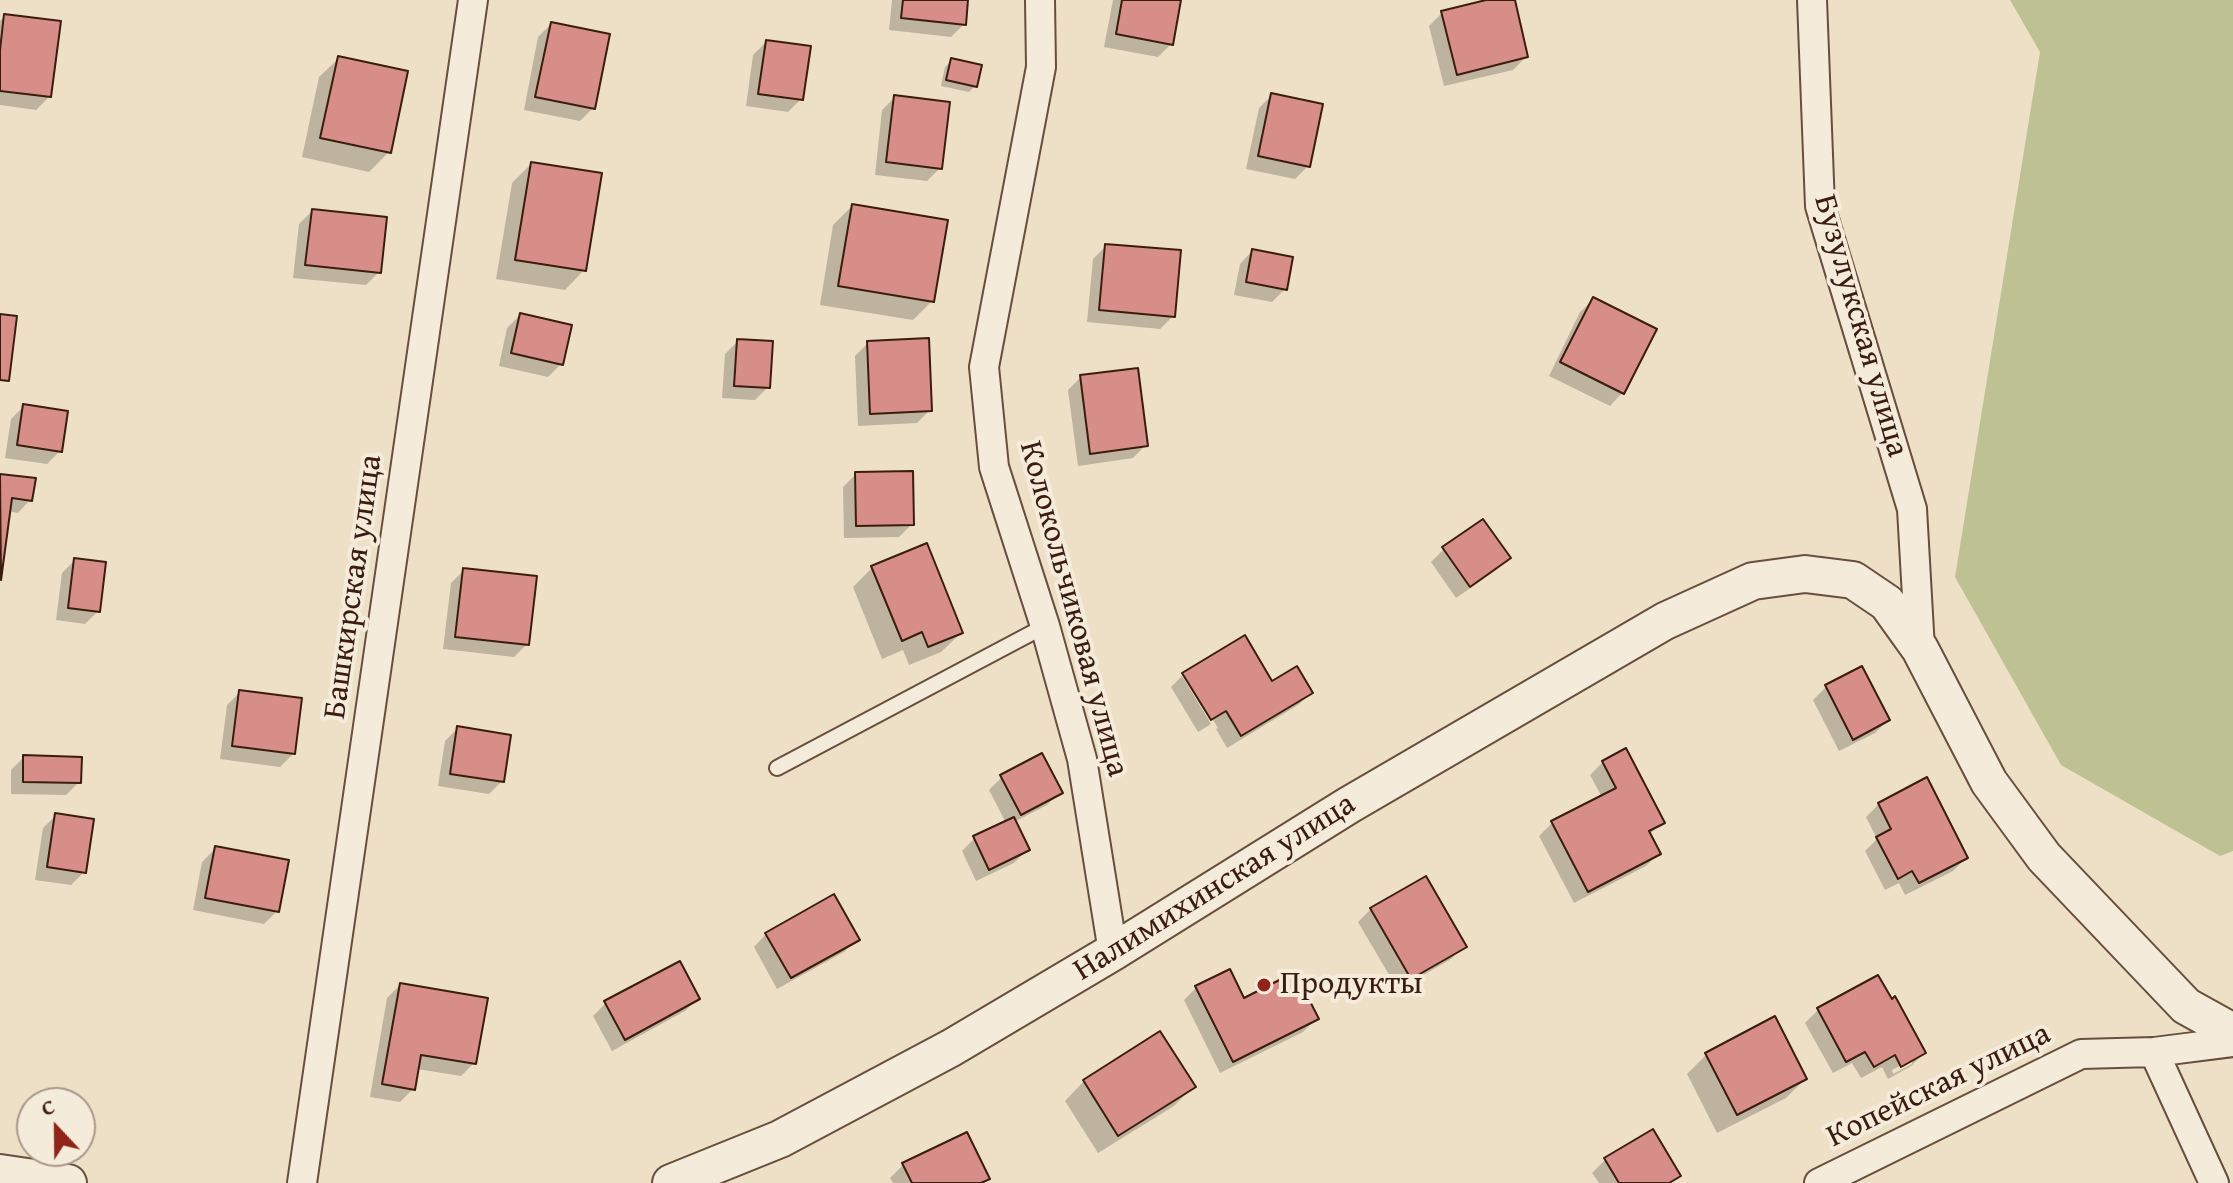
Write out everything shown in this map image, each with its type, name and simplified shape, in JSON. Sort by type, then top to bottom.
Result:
[{"type":"street","name":"Башкирская улица","points":[[302,1183],[473,0]]},
{"type":"street","name":"Колокольчиковая улица","points":[[1040,0],[1041,67],[984,367],[994,467],[1045,626],[1082,759],[1113,952]]},
{"type":"street","name":"Бузулукская улица","points":[[1812,0],[1820,206],[1912,509],[1920,649]]},
{"type":"street","name":"Бузулукская улица","points":[[1753,581],[1805,574],[1853,580],[1887,603],[1920,649],[1989,782],[2044,857],[2186,1006],[2233,1032]]},
{"type":"street","name":"Налимихинская улица","points":[[671,1183],[780,1139],[951,1048],[1113,952],[1349,805],[1665,621],[1753,581]]},
{"type":"street","name":"Копейская улица","points":[[1819,1183],[2081,1054],[2154,1052],[2233,1042]]},
{"type":"street","points":[[2154,1052],[2214,1183]]},
{"type":"street","points":[[0,1173],[68,1183]]},
{"type":"lane","points":[[777,768],[1045,626]]},
{"type":"green space","points":[[2010,0],[2233,0],[2233,851],[2220,856],[2061,765],[1955,577],[2040,52]]},
{"type":"building","points":[[903,0],[968,0],[966,25],[901,18]]},
{"type":"building","points":[[1122,0],[1181,0],[1173,45],[1116,34]]},
{"type":"building","points":[[1486,0],[1515,0],[1528,57],[1457,75],[1441,11]]},
{"type":"building","points":[[4,14],[61,21],[51,97],[0,91]]},
{"type":"building","points":[[551,22],[610,34],[595,109],[535,97]]},
{"type":"building","points":[[766,40],[811,46],[803,100],[758,94]]},
{"type":"building","points":[[338,56],[408,71],[391,153],[320,138]]},
{"type":"building","points":[[951,58],[982,65],[977,87],[946,80]]},
{"type":"building","points":[[1271,93],[1323,104],[1310,167],[1258,156]]},
{"type":"building","points":[[894,95],[950,102],[942,169],[886,162]]},
{"type":"building","points":[[531,162],[602,173],[586,271],[515,260]]},
{"type":"building","points":[[852,204],[948,220],[934,302],[838,286]]},
{"type":"building","points":[[312,209],[387,217],[381,273],[305,265]]},
{"type":"building","points":[[1105,244],[1181,250],[1175,317],[1099,310]]},
{"type":"building","points":[[1252,249],[1293,257],[1287,290],[1246,282]]},
{"type":"building","points":[[1593,297],[1657,329],[1624,394],[1560,362]]},
{"type":"building","points":[[520,313],[572,325],[563,365],[511,353]]},
{"type":"building","points":[[0,314],[17,316],[9,381],[0,380]]},
{"type":"building","points":[[929,338],[932,411],[870,414],[867,341]]},
{"type":"building","points":[[737,339],[773,341],[770,388],[734,386]]},
{"type":"building","points":[[1138,368],[1148,446],[1090,454],[1080,375]]},
{"type":"building","points":[[23,404],[68,411],[62,452],[17,445]]},
{"type":"building","points":[[913,471],[914,525],[856,526],[855,472]]},
{"type":"building","points":[[0,474],[36,478],[32,501],[12,498],[1,580]]},
{"type":"building","points":[[1483,519],[1511,558],[1470,587],[1442,547]]},
{"type":"building","points":[[927,543],[963,633],[928,647],[922,632],[902,641],[871,566]]},
{"type":"building","points":[[74,558],[106,562],[100,612],[68,608]]},
{"type":"building","points":[[463,568],[537,576],[529,645],[455,637]]},
{"type":"building","points":[[1245,635],[1272,681],[1297,666],[1313,693],[1241,736],[1226,711],[1211,720],[1182,673]]},
{"type":"building","points":[[1862,666],[1890,720],[1853,740],[1825,685]]},
{"type":"building","points":[[239,690],[302,698],[295,754],[232,746]]},
{"type":"building","points":[[457,726],[511,735],[504,782],[450,774]]},
{"type":"building","points":[[1626,748],[1665,823],[1649,831],[1661,854],[1588,892],[1551,821],[1616,788],[1602,761]]},
{"type":"building","points":[[1042,753],[1063,793],[1021,815],[1000,775]]},
{"type":"building","points":[[23,755],[82,757],[81,783],[23,782]]},
{"type":"building","points":[[1927,777],[1968,858],[1919,883],[1912,871],[1898,879],[1876,837],[1891,829],[1878,803]]},
{"type":"building","points":[[55,813],[94,819],[86,873],[47,867]]},
{"type":"building","points":[[1014,817],[1030,850],[989,870],[973,836]]},
{"type":"building","points":[[215,846],[289,860],[279,912],[205,898]]},
{"type":"building","points":[[1426,876],[1467,947],[1411,979],[1370,908]]},
{"type":"building","points":[[834,894],[860,940],[791,978],[765,933]]},
{"type":"building","points":[[680,961],[700,999],[625,1040],[604,1001]]},
{"type":"building","points":[[1230,969],[1244,998],[1295,972],[1319,1019],[1233,1062],[1195,986]]},
{"type":"building","points":[[1878,975],[1892,999],[1895,996],[1926,1053],[1901,1067],[1895,1055],[1874,1067],[1865,1052],[1846,1062],[1817,1008]]},
{"type":"building","points":[[400,983],[488,998],[476,1064],[421,1055],[415,1090],[382,1084]]},
{"type":"building","points":[[1775,1016],[1807,1079],[1737,1115],[1705,1053]]},
{"type":"building","points":[[1160,1031],[1196,1087],[1118,1136],[1083,1080]]},
{"type":"building","points":[[1653,1129],[1681,1176],[1669,1183],[1619,1183],[1604,1158]]},
{"type":"building","points":[[967,1132],[990,1179],[981,1183],[912,1183],[902,1163]]},
{"type":"place","name":"Продукты","points":[[1264,985]]}]
